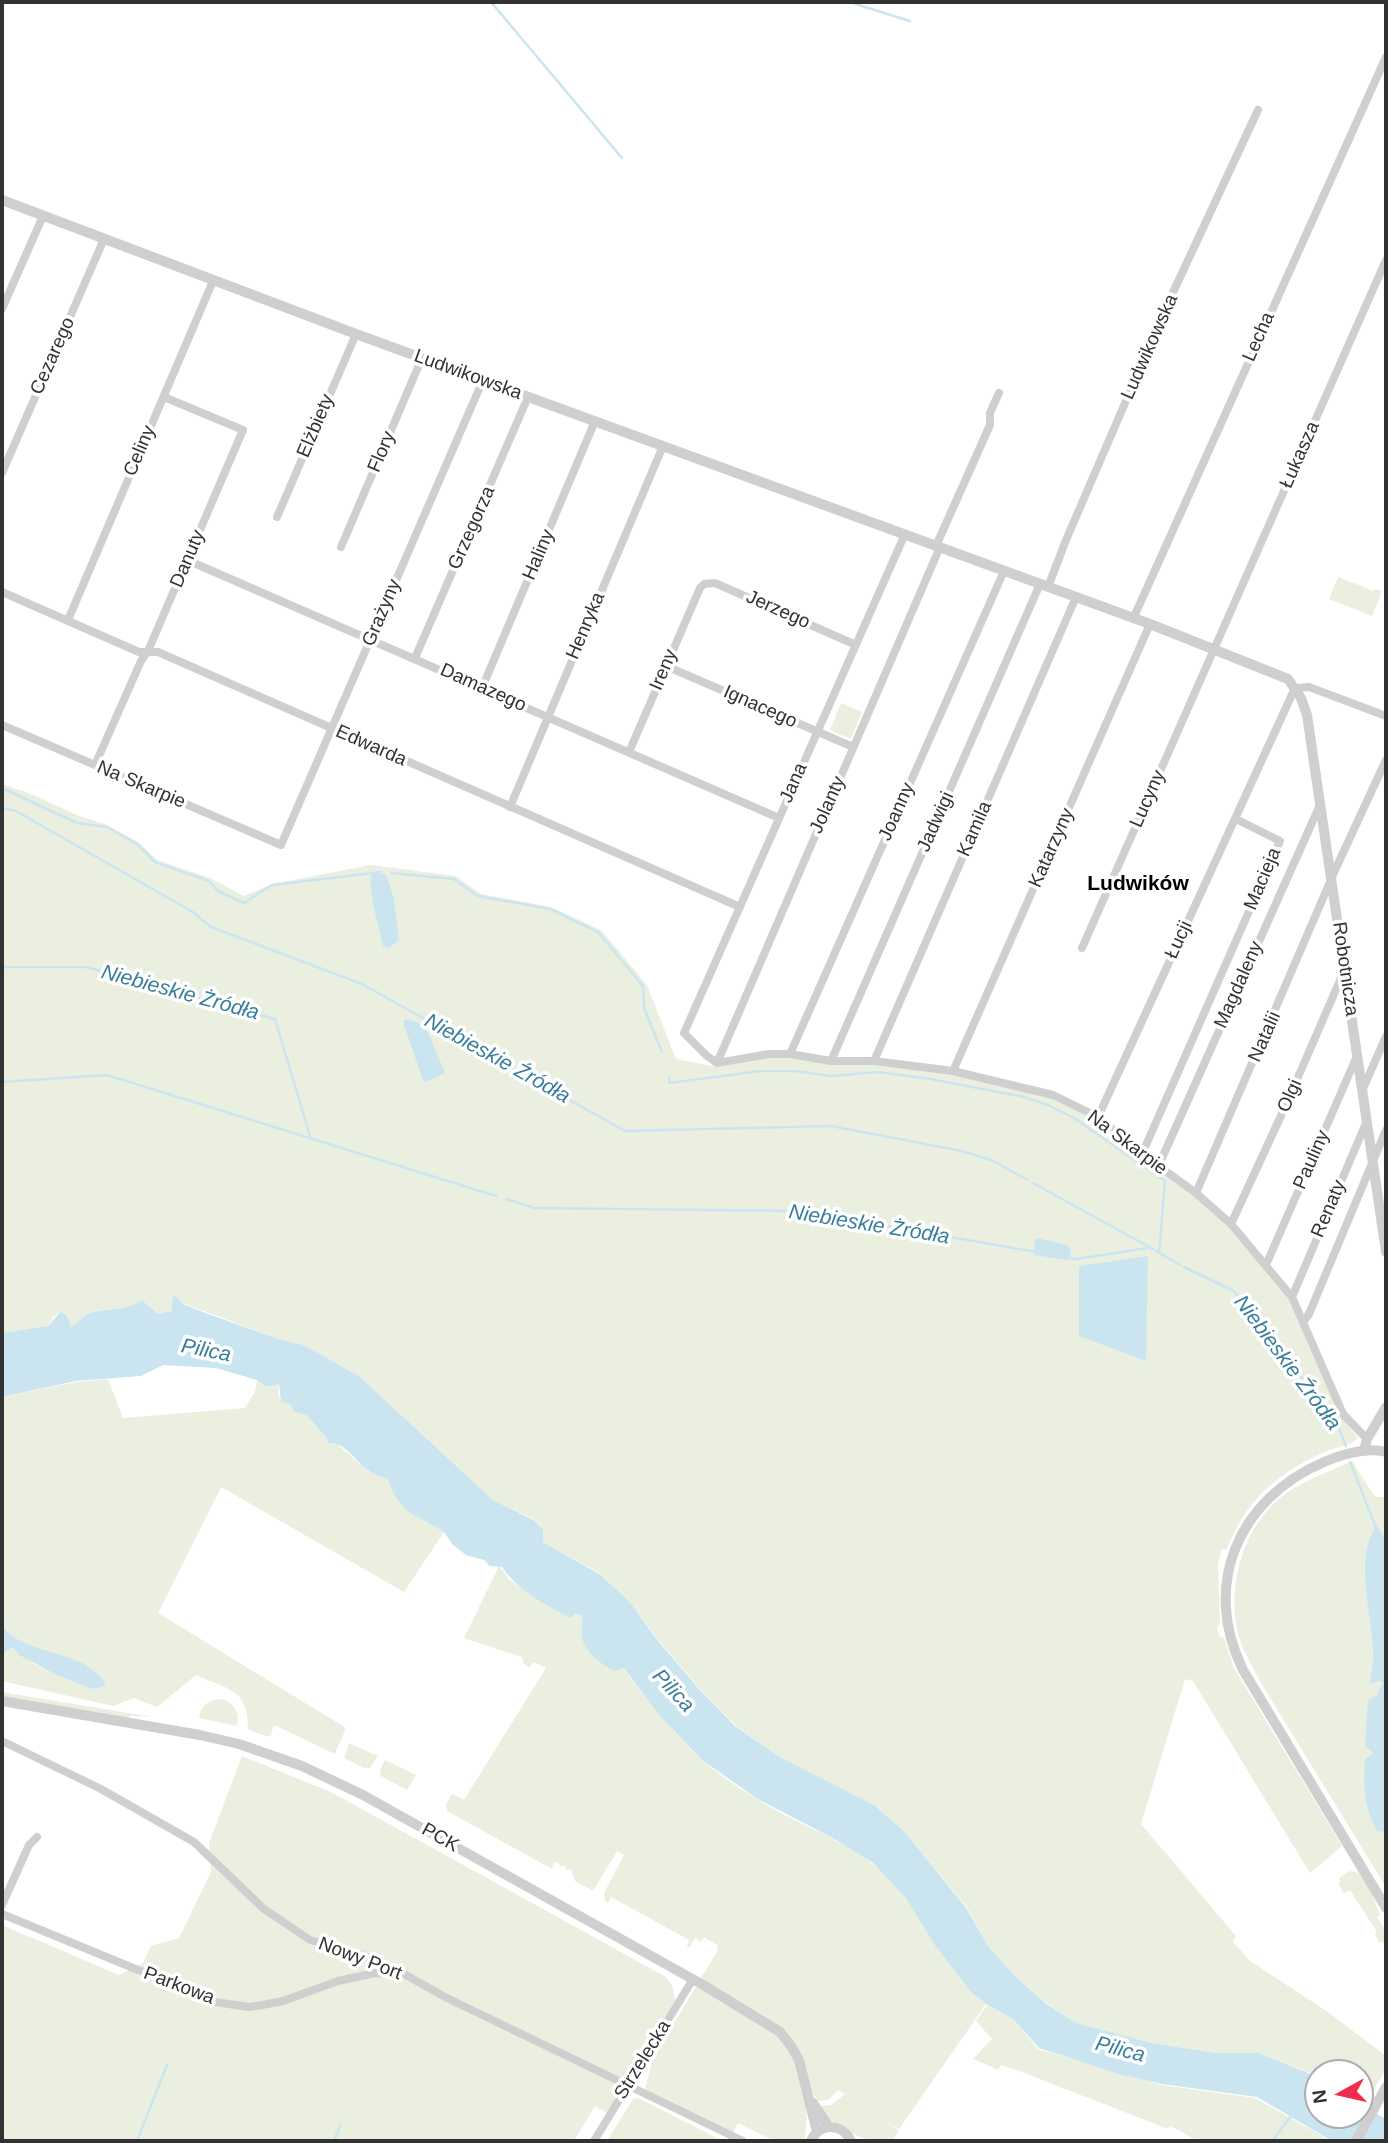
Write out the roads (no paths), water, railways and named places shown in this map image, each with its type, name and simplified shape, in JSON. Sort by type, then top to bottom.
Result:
[{"type":"street","name":"Lecha","points":[[1133,619],[1386,57]]},
{"type":"street","name":"Ludwikowska","points":[[1044,585],[1169,302],[1258,110]]},
{"type":"street","name":"Ludwikowska","points":[[2,200],[356,334],[1076,597],[1279,674],[1288,679],[1295,688],[1309,687],[1386,716]]},
{"type":"street","points":[[2,309],[43,216]]},
{"type":"street","name":"Cezarego","points":[[2,473],[104,239]]},
{"type":"street","name":"Łukasza","points":[[1213,649],[1386,260]]},
{"type":"street","name":"Celiny","points":[[68,620],[213,281]]},
{"type":"street","name":"Elżbiety","points":[[276,517],[356,334]]},
{"type":"street","name":"Flory","points":[[341,547],[422,358]]},
{"type":"street","name":"Grażyny","points":[[281,845],[483,380]]},
{"type":"street","points":[[938,547],[990,425],[990,413],[999,393]]},
{"type":"street","name":"Danuty","points":[[95,765],[141,661],[148,651],[243,430],[164,397]]},
{"type":"street","name":"Grzegorza","points":[[415,658],[528,397]]},
{"type":"street","name":"Haliny","points":[[482,688],[595,421]]},
{"type":"street","name":"Henryka","points":[[510,807],[663,446]]},
{"type":"street","name":"Jana","points":[[717,1063],[706,1056],[684,1033],[905,534]]},
{"type":"street","name":"Jolanty","points":[[717,1063],[938,547]]},
{"type":"street","name":"Damazego","points":[[187,560],[779,818]]},
{"type":"street","name":"Joanny","points":[[790,1054],[1004,570]]},
{"type":"street","name":"Jerzego","points":[[700,588],[704,584],[715,583],[856,645]]},
{"type":"street","name":"Jadwigi","points":[[831,1061],[1044,585]]},
{"type":"street","name":"Ireny","points":[[629,752],[700,588]]},
{"type":"street","name":"Edwarda","points":[[2,592],[139,652],[158,652],[740,907]]},
{"type":"street","name":"Kamila","points":[[874,1062],[1076,597]]},
{"type":"street","name":"Katarzyny","points":[[953,1071],[1150,625]]},
{"type":"street","name":"Lucyny","points":[[1082,948],[1213,649]]},
{"type":"street","name":"Ignacego","points":[[666,666],[853,747]]},
{"type":"street","name":"Robotnicza","points":[[1295,688],[1307,715],[1373,1164],[1384,1216],[1386,1252]]},
{"type":"street","name":"Łucji","points":[[1098,1117],[1295,688]]},
{"type":"street","name":"Na Skarpie","points":[[2,725],[281,845]]},
{"type":"street","name":"Natalii","points":[[1196,1193],[1386,761]]},
{"type":"street","name":"Magdaleny","points":[[1158,1167],[1321,803]]},
{"type":"street","name":"Macieja","points":[[1142,1154],[1280,841],[1236,819]]},
{"type":"street","name":"Olgi","points":[[1231,1224],[1346,967]]},
{"type":"street","points":[[1363,1089],[1386,1036]]},
{"type":"street","name":"Na Skarpie","points":[[717,1063],[769,1054],[790,1054],[831,1061],[874,1062],[953,1071],[1053,1095],[1098,1117],[1158,1167],[1196,1193],[1231,1224],[1266,1265],[1292,1297],[1343,1413],[1367,1439]]},
{"type":"street","name":"Pauliny","points":[[1266,1265],[1358,1054]]},
{"type":"street","name":"Renaty","points":[[1292,1297],[1367,1121]]},
{"type":"street","points":[[1303,1322],[1386,1130]]},
{"type":"street","points":[[1364,1450],[1367,1439],[1386,1408]]},
{"type":"street","points":[[1386,1452],[1364,1450],[1330,1460],[1300,1474],[1260,1506],[1234,1550],[1226,1583],[1225,1607],[1230,1641],[1243,1670],[1386,1908]]},
{"type":"street","name":"PCK","points":[[2,1701],[239,1744],[302,1766],[373,1801],[693,1979],[780,2032],[799,2060],[809,2096],[814,2137]]},
{"type":"street","name":"Nowy Port","points":[[2,1741],[101,1789],[194,1842],[264,1909],[310,1940],[363,1955],[404,1974],[447,1998],[743,2141]]},
{"type":"street","points":[[2,1905],[29,1845],[37,1837]]},
{"type":"street","name":"Parkowa","points":[[2,1914],[174,1982],[208,2001],[249,2007],[262,2006],[338,1981],[375,1973],[404,1974]]},
{"type":"street","name":"Strzelecka","points":[[594,2141],[693,1979]]},
{"type":"street","points":[[1356,2141],[1386,2087]]},
{"type":"street","name":"PCK","points":[[809,2096],[829,2127]]},
{"type":"street","points":[[814,2137],[829,2127],[842,2130],[852,2141]]},
{"type":"water","points":[[371,873],[386,874],[394,899],[399,940],[389,948],[383,946],[373,901]]},
{"type":"water","points":[[405,1019],[420,1023],[428,1032],[445,1073],[426,1082],[423,1080],[403,1022]]},
{"type":"water","points":[[1037,1238],[1067,1245],[1071,1250],[1070,1257],[1066,1260],[1034,1255]]},
{"type":"water","points":[[1148,1256],[1146,1361],[1079,1336],[1079,1266]]},
{"type":"water","name":"Pilica","points":[[175,1295],[185,1305],[281,1340],[304,1345],[359,1376],[493,1500],[534,1520],[543,1529],[543,1542],[601,1575],[630,1602],[655,1637],[699,1689],[735,1726],[780,1757],[874,1805],[904,1831],[967,1909],[988,1946],[1016,1977],[1048,2005],[1076,2023],[1152,2043],[1216,2053],[1259,2053],[1304,2071],[1304,2125],[1257,2097],[1162,2084],[1119,2074],[1039,2048],[1013,2019],[986,2004],[970,1991],[934,1944],[906,1898],[873,1863],[836,1840],[756,1798],[702,1760],[660,1716],[624,1668],[614,1671],[590,1653],[582,1638],[581,1615],[575,1614],[571,1618],[543,1603],[516,1583],[502,1567],[490,1566],[484,1560],[466,1555],[453,1545],[444,1532],[407,1511],[395,1496],[387,1479],[368,1471],[344,1448],[328,1443],[326,1437],[306,1415],[294,1412],[290,1404],[281,1402],[279,1384],[266,1387],[257,1380],[216,1368],[163,1365],[141,1376],[76,1381],[2,1397],[2,1333],[48,1326],[61,1311],[67,1316],[71,1326],[90,1313],[123,1308],[142,1300],[158,1314],[172,1311],[172,1298]]},
{"type":"water","points":[[1377,1526],[1384,1537],[1386,1547],[1386,1832],[1377,1831],[1373,1822],[1365,1796],[1364,1778],[1365,1759],[1374,1753],[1365,1746],[1368,1700],[1377,1695],[1383,1682],[1370,1684],[1373,1654],[1365,1569],[1366,1553]]},
{"type":"water","points":[[2,1626],[29,1645],[85,1665],[104,1680],[105,1686],[92,1689],[57,1675],[19,1655],[13,1647],[2,1654]]},
{"type":"water","points":[[1374,2112],[1386,2119],[1386,2141],[1332,2141],[1312,2129],[1374,2129]]},
{"type":"waterway","points":[[491,2],[622,158]]},
{"type":"waterway","points":[[849,2],[910,21]]},
{"type":"waterway","points":[[2,788],[77,823],[107,827],[137,844],[155,862],[209,881],[218,891],[244,903],[272,885],[381,872]]},
{"type":"waterway","name":"Niebieskie Źródła","points":[[2,808],[16,811],[193,912],[211,927],[362,984],[625,1131],[831,1126],[962,1151],[991,1160],[1028,1180]]},
{"type":"waterway","points":[[391,873],[454,879],[478,896],[550,909],[598,932],[643,986],[644,1008],[662,1052]]},
{"type":"waterway","name":"Niebieskie Żródła","points":[[2,967],[86,967],[275,1019],[311,1139]]},
{"type":"waterway","points":[[669,1077],[670,1083],[760,1071],[795,1071],[832,1076],[877,1072],[931,1079],[1024,1097],[1048,1105],[1074,1118],[1165,1181],[1159,1253]]},
{"type":"waterway","name":"Niebieskie Żródła","points":[[2,1082],[107,1075],[496,1196]]},
{"type":"waterway","name":"Niebieskie Źródła","points":[[1033,1183],[1153,1249]]},
{"type":"waterway","name":"Niebieskie Żródła","points":[[506,1199],[534,1208],[799,1211],[1037,1252]]},
{"type":"waterway","name":"Niebieskie Żródła","points":[[1067,1258],[1076,1259],[1147,1248]]},
{"type":"waterway","name":"Niebieskie Źródła","points":[[1156,1251],[1180,1265]]},
{"type":"waterway","name":"Niebieskie Źródła","points":[[1184,1267],[1234,1291],[1337,1423],[1346,1446]]},
{"type":"waterway","name":"Niebieskie Źródła","points":[[1350,1462],[1376,1528]]},
{"type":"waterway","points":[[137,2141],[167,2065]]},
{"type":"waterway","points":[[1272,2141],[1292,2115]]},
{"type":"waterway","points":[[334,2141],[340,2126]]},
{"type":"district","name":"Ludwików","points":[[1138,884]]}]
